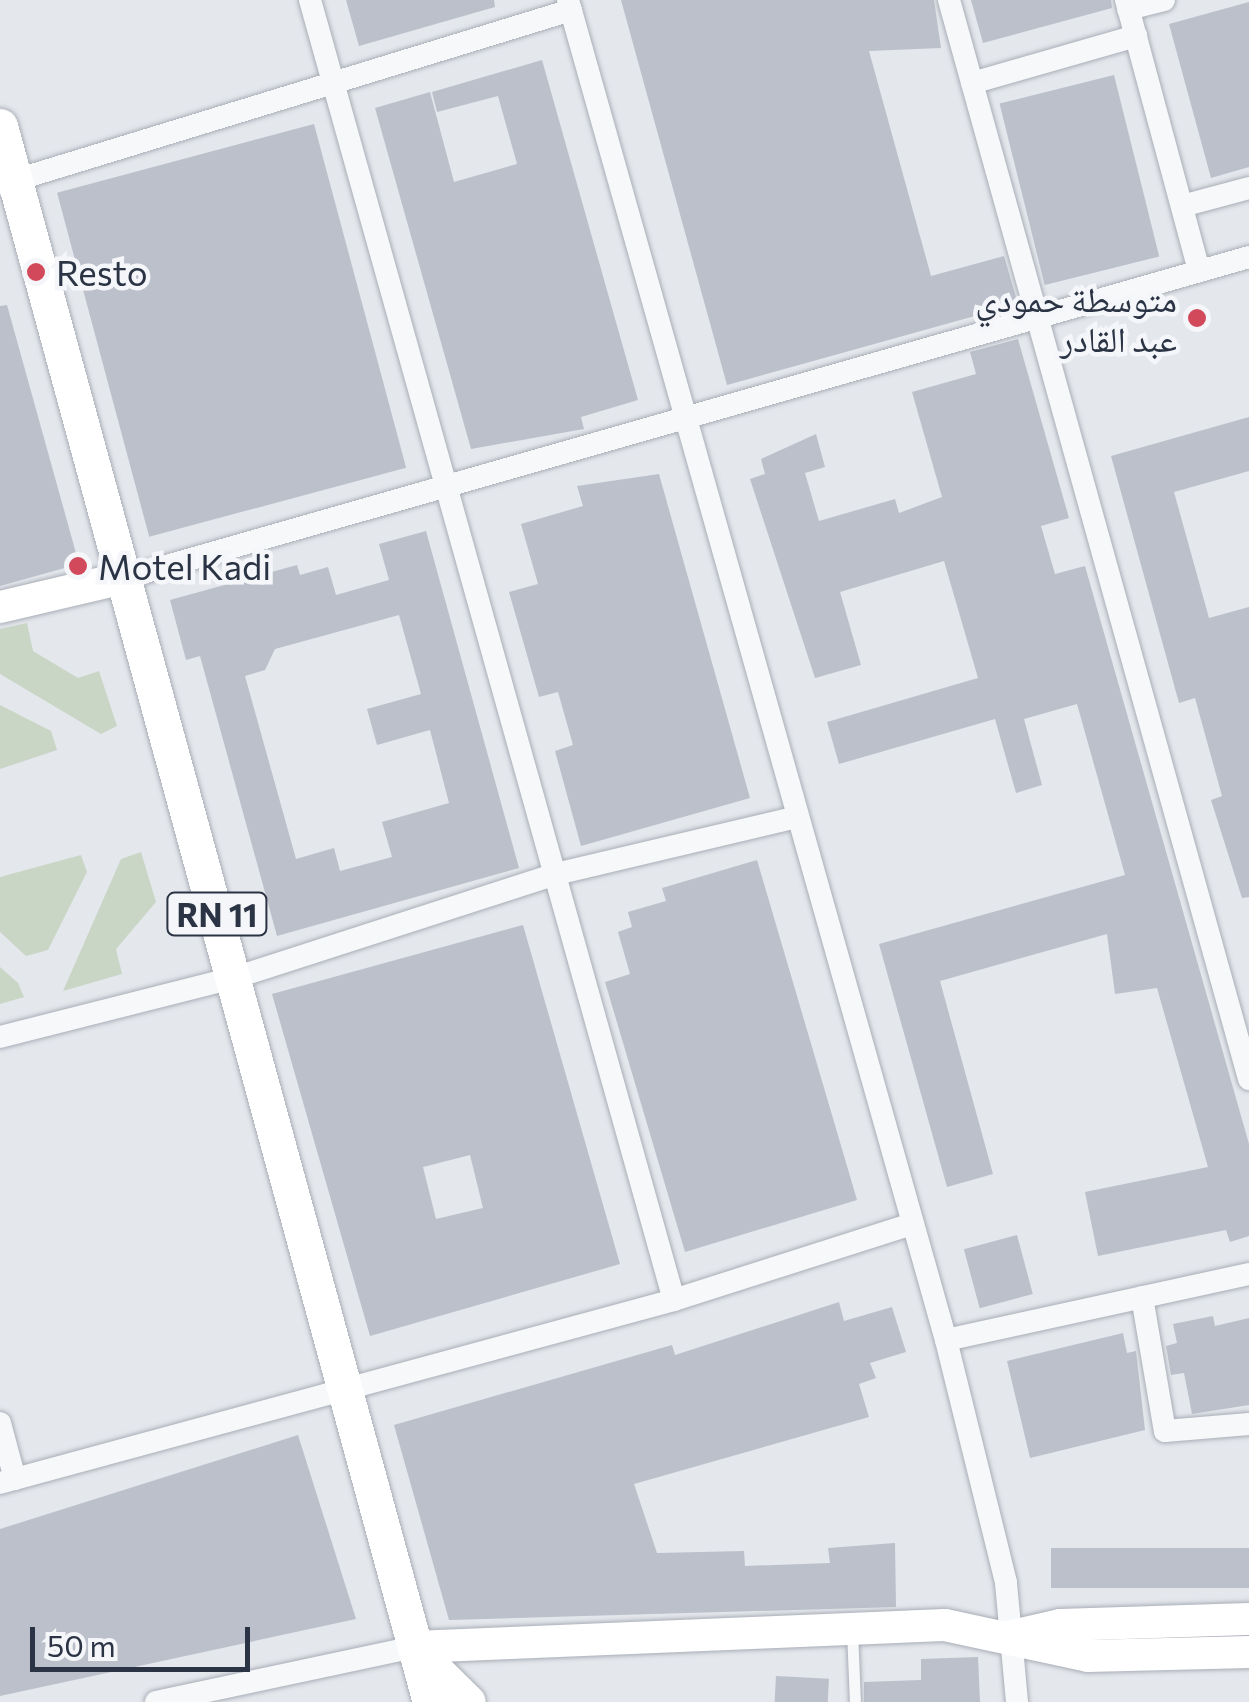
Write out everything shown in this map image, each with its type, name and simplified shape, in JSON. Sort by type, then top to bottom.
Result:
[{"type":"main road","name":"RN 11","points":[[0,126],[8,183],[128,576],[342,1387],[430,1702]]},
{"type":"main road","points":[[0,606],[128,576]]},
{"type":"main road","points":[[1012,1636],[1060,1624],[1249,1620]]},
{"type":"main road","points":[[414,1648],[968,1626],[1088,1656],[1249,1652]]},
{"type":"main road","points":[[414,1648],[470,1702]]},
{"type":"street","points":[[310,0],[674,1300]]},
{"type":"street","points":[[950,0],[1249,1080]]},
{"type":"street","points":[[1164,0],[1127,4],[1199,270]]},
{"type":"street","points":[[8,183],[569,5],[681,422],[909,1225],[946,1340],[1012,1636],[1018,1702]]},
{"type":"street","points":[[972,83],[1136,36]]},
{"type":"street","points":[[1182,206],[1249,188]]},
{"type":"street","points":[[128,576],[446,480],[681,422],[1249,257]]},
{"type":"street","points":[[0,1036],[234,978],[556,874],[793,818]]},
{"type":"street","points":[[0,1423],[8,1481],[342,1387],[674,1300],[909,1225]]},
{"type":"street","points":[[946,1340],[1249,1274]]},
{"type":"street","points":[[1142,1297],[1165,1431],[1249,1424]]},
{"type":"street","points":[[156,1702],[205,1698],[414,1648]]},
{"type":"lane","points":[[852,1629],[855,1702]]},
{"type":"green space","points":[[27,623],[33,651],[78,678],[99,671],[117,726],[101,734],[0,674],[0,629]]},
{"type":"green space","points":[[0,705],[51,731],[57,750],[0,769]]},
{"type":"green space","points":[[141,852],[156,902],[116,949],[122,974],[63,991],[121,859]]},
{"type":"green space","points":[[81,855],[87,872],[48,950],[26,956],[0,932],[0,877]]},
{"type":"green space","points":[[0,967],[18,983],[24,997],[0,1004]]},
{"type":"building","points":[[346,0],[494,0],[495,7],[359,46]]},
{"type":"building","points":[[621,0],[934,0],[941,48],[869,51],[931,276],[1004,256],[1018,304],[727,385]]},
{"type":"building","points":[[971,0],[1111,0],[1112,8],[983,43]]},
{"type":"building","points":[[1249,2],[1249,167],[1211,178],[1169,24]]},
{"type":"building","points":[[542,60],[638,400],[581,417],[584,429],[471,449],[375,108],[430,92],[454,182],[517,164],[498,96],[437,112],[432,92]]},
{"type":"building","points":[[1114,75],[1159,256],[1045,285],[1000,104]]},
{"type":"building","points":[[314,124],[406,468],[149,537],[57,193]]},
{"type":"building","points":[[7,305],[79,564],[0,586],[0,306]]},
{"type":"building","points":[[1018,339],[1069,518],[1041,526],[1055,574],[1085,566],[1249,1144],[1249,1236],[1230,1242],[1226,1230],[1098,1256],[1085,1192],[1208,1167],[1157,988],[1115,994],[1107,934],[940,981],[993,1174],[947,1187],[879,944],[1125,875],[1077,704],[1024,719],[1042,785],[1016,793],[995,719],[839,764],[827,722],[978,678],[944,561],[840,592],[861,665],[815,678],[750,479],[765,474],[761,459],[816,434],[825,467],[805,473],[819,521],[895,499],[899,513],[942,497],[912,392],[976,374],[970,352]]},
{"type":"building","points":[[1249,417],[1249,471],[1174,492],[1209,618],[1249,607],[1249,897],[1242,898],[1211,800],[1222,796],[1195,698],[1179,703],[1111,456]]},
{"type":"building","points":[[659,474],[750,798],[581,846],[555,751],[573,745],[558,692],[539,697],[509,592],[538,584],[521,524],[583,506],[577,486]]},
{"type":"building","points":[[426,531],[519,868],[277,936],[200,656],[186,660],[170,600],[297,565],[300,575],[328,567],[336,595],[389,580],[379,544]],"holes":[[[399,615],[421,694],[367,709],[377,745],[430,730],[449,803],[382,822],[392,857],[340,871],[334,848],[296,859],[245,676],[265,670],[275,649]]]},
{"type":"building","points":[[757,860],[857,1200],[685,1252],[605,982],[630,974],[618,932],[632,927],[628,912],[666,901],[662,888]]},
{"type":"building","points":[[523,925],[620,1264],[370,1336],[272,994]],"holes":[[[470,1155],[483,1208],[436,1219],[423,1167]]]},
{"type":"building","points":[[1017,1235],[1033,1294],[980,1308],[964,1249]]},
{"type":"building","points":[[839,1302],[844,1321],[892,1307],[906,1352],[870,1363],[876,1378],[859,1384],[869,1417],[634,1484],[657,1553],[744,1551],[745,1566],[830,1563],[828,1548],[895,1543],[896,1607],[449,1620],[394,1425],[672,1345],[675,1355]]},
{"type":"building","points":[[1213,1316],[1215,1326],[1249,1318],[1249,1405],[1192,1414],[1184,1373],[1171,1375],[1166,1346],[1177,1343],[1173,1324]]},
{"type":"building","points":[[1123,1333],[1127,1353],[1136,1351],[1145,1430],[1030,1458],[1007,1361]]},
{"type":"building","points":[[298,1435],[356,1619],[0,1696],[0,1529]]},
{"type":"building","points":[[1051,1548],[1249,1548],[1249,1588],[1051,1588]]},
{"type":"building","points":[[978,1657],[980,1702],[864,1702],[864,1682],[921,1680],[921,1659]]},
{"type":"building","points":[[776,1676],[829,1679],[828,1702],[775,1702]]},
{"type":"place","name":"Resto","points":[[36,272]]},
{"type":"place","name":"متوسطة حمودي عبد القادر","points":[[1197,318]]},
{"type":"place","name":"Motel Kadi","points":[[78,566]]}]
